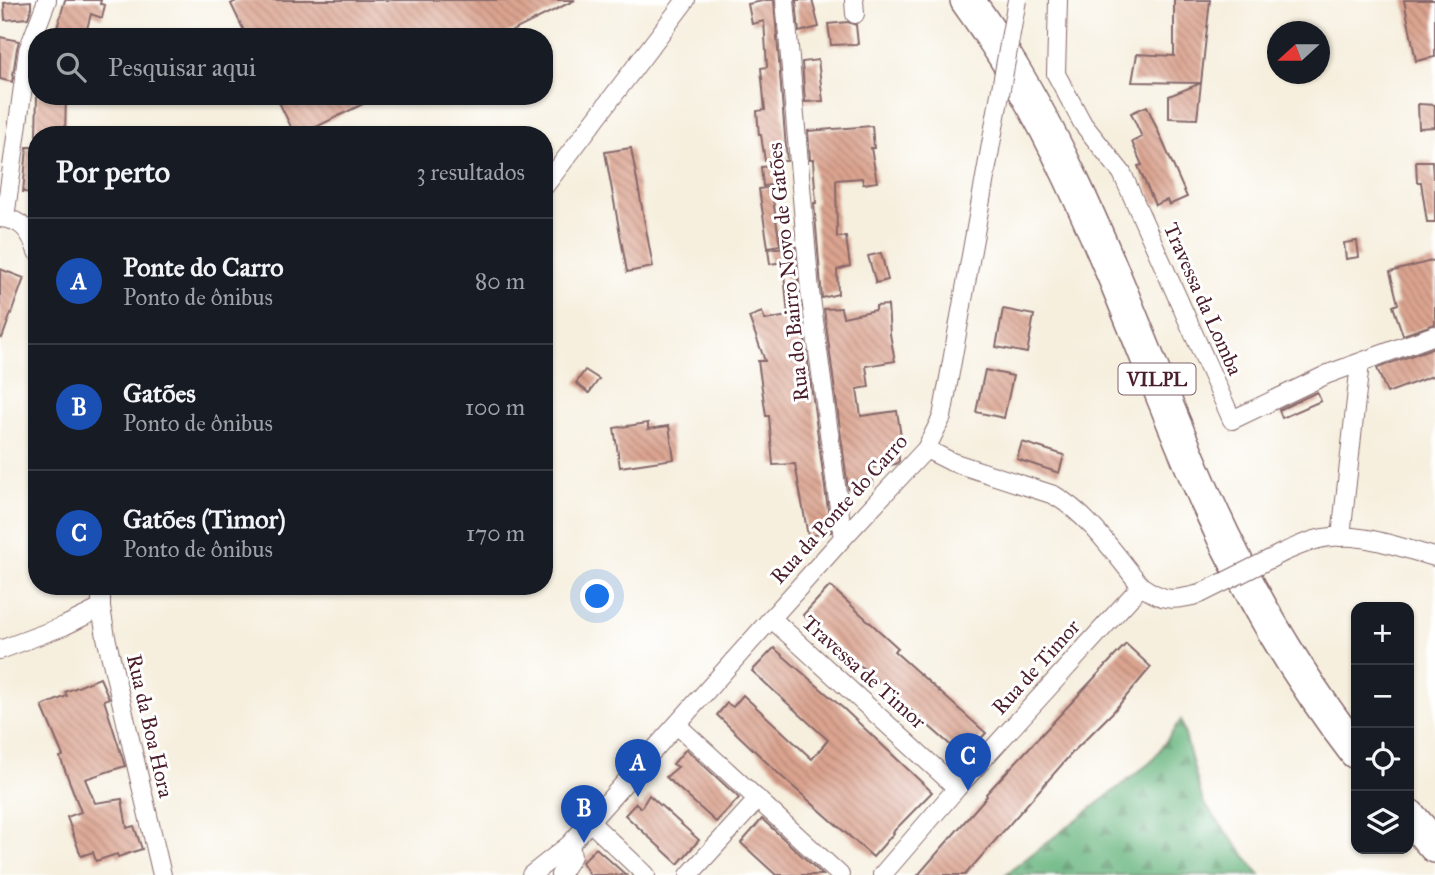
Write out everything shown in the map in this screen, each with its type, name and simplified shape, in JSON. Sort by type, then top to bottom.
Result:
[{"type":"highway","name":"VILPL","points":[[967,0],[1027,93],[1074,183],[1205,497],[1237,562],[1292,660],[1351,745]]},
{"type":"highway","points":[[1414,822],[1435,846]]},
{"type":"street","points":[[36,28],[47,0]]},
{"type":"street","points":[[553,175],[686,0]]},
{"type":"street","name":"Rua do Bairro Novo de Gatões","points":[[785,0],[810,291],[843,538]]},
{"type":"street","name":"Rua da Ponte do Carro","points":[[531,875],[570,844],[926,449],[942,417],[1017,0]]},
{"type":"street","name":"Travessa da Lomba","points":[[1058,0],[1056,74],[1083,124],[1122,173],[1232,420],[1328,374],[1435,335]]},
{"type":"street","points":[[28,50],[3,218],[21,223],[28,232]]},
{"type":"street","points":[[1341,537],[1360,363]]},
{"type":"street","points":[[926,449],[952,462],[1054,495],[1064,501],[1080,513],[1141,586],[1164,599],[1178,600],[1200,594],[1284,552],[1317,539],[1369,539],[1435,557]]},
{"type":"street","name":"Rua de Timor","points":[[882,875],[957,788],[1141,586]]},
{"type":"street","name":"Rua da Boa Hora","points":[[101,595],[101,608],[119,695],[162,875]]},
{"type":"street","points":[[0,650],[64,626],[101,608]]},
{"type":"street","name":"Travessa de Timor","points":[[771,618],[957,788]]},
{"type":"street","points":[[677,724],[840,875]]},
{"type":"street","points":[[689,875],[758,799]]},
{"type":"street","points":[[590,822],[646,875]]},
{"type":"street","points":[[560,875],[572,856],[570,844]]},
{"type":"green space","points":[[1181,720],[1203,802],[1260,875],[1005,875],[1151,762]]},
{"type":"building","points":[[65,0],[101,0],[100,4],[105,5],[102,18],[91,14],[87,28],[57,28]]},
{"type":"building","points":[[238,0],[575,0],[518,28],[243,28],[231,4]]},
{"type":"building","points":[[774,0],[787,161],[765,161],[759,135],[757,111],[765,110],[761,68],[767,67],[764,21],[752,24],[748,4]]},
{"type":"building","points":[[796,0],[812,0],[819,27],[799,32]]},
{"type":"building","points":[[1174,0],[1210,0],[1201,83],[1132,82],[1137,54],[1174,56]]},
{"type":"building","points":[[1404,0],[1435,0],[1435,57],[1416,61]]},
{"type":"building","points":[[31,1],[28,18],[5,20],[4,3]]},
{"type":"building","points":[[848,22],[856,25],[858,44],[831,45],[828,24]]},
{"type":"building","points":[[0,37],[19,41],[12,82],[0,79]]},
{"type":"building","points":[[818,60],[823,101],[805,102],[802,62]]},
{"type":"building","points":[[1201,83],[1197,119],[1169,118],[1169,96]]},
{"type":"building","points":[[1418,104],[1435,105],[1435,127],[1419,128]]},
{"type":"building","points":[[37,105],[66,105],[65,126],[36,126]]},
{"type":"building","points":[[280,105],[361,105],[318,126],[291,126]]},
{"type":"building","points":[[1147,106],[1187,197],[1169,205],[1167,200],[1155,205],[1138,166],[1142,165],[1132,142],[1142,137],[1131,113]]},
{"type":"building","points":[[872,126],[874,148],[871,148],[877,182],[863,184],[862,178],[836,180],[837,237],[846,237],[850,266],[837,270],[838,294],[822,298],[813,160],[810,160],[808,131]]},
{"type":"building","points":[[27,147],[28,147],[28,192],[23,192]]},
{"type":"building","points":[[631,148],[653,267],[627,272],[605,152]]},
{"type":"building","points":[[1416,161],[1432,161],[1435,178],[1435,222],[1427,222],[1421,182],[1417,182]]},
{"type":"building","points":[[774,166],[776,184],[763,186],[761,167]]},
{"type":"building","points":[[771,187],[780,245],[768,247],[759,189]]},
{"type":"building","points":[[1357,241],[1359,257],[1346,259],[1344,243]]},
{"type":"building","points":[[795,246],[800,304],[831,532],[808,536],[795,464],[773,465],[769,416],[766,416],[758,361],[765,361],[749,317],[762,312],[765,320],[788,316],[783,262],[770,264],[768,249]]},
{"type":"building","points":[[881,253],[888,280],[876,283],[868,256]]},
{"type":"building","points":[[1435,260],[1435,324],[1403,335],[1393,306],[1398,304],[1390,272]]},
{"type":"building","points":[[0,269],[24,278],[2,338],[0,337]]},
{"type":"building","points":[[888,305],[895,361],[866,366],[869,387],[857,389],[861,416],[897,411],[902,443],[898,444],[899,461],[896,464],[870,468],[873,485],[848,489],[824,309],[841,308],[843,317],[876,310],[876,306]]},
{"type":"building","points":[[1003,309],[1034,315],[1027,353],[996,347]]},
{"type":"building","points":[[1435,347],[1435,375],[1387,393],[1377,368]]},
{"type":"building","points":[[585,370],[599,379],[589,393],[576,383]]},
{"type":"building","points":[[985,370],[1013,376],[1004,418],[976,412]]},
{"type":"building","points":[[1317,392],[1321,401],[1282,418],[1279,410]]},
{"type":"building","points":[[648,423],[648,429],[669,426],[674,459],[620,467],[614,428]]},
{"type":"building","points":[[1022,442],[1064,455],[1059,473],[1017,459]]},
{"type":"building","points":[[830,586],[898,648],[894,651],[986,733],[964,757],[803,615]]},
{"type":"building","points":[[1126,644],[1151,667],[1113,712],[1072,753],[965,875],[918,875],[986,794]]},
{"type":"building","points":[[774,648],[932,792],[873,857],[717,715],[727,703],[733,707],[743,695],[812,759],[828,740],[752,671]]},
{"type":"building","points":[[100,678],[109,698],[104,700],[125,766],[85,779],[95,803],[122,799],[127,828],[134,826],[142,849],[96,861],[93,852],[81,856],[67,817],[81,812],[60,757],[63,756],[42,706],[67,696],[65,692]]},
{"type":"building","points":[[686,749],[739,798],[716,822],[666,777],[678,767],[673,764]]},
{"type":"building","points":[[649,795],[699,840],[678,864],[625,815],[636,803],[641,808]]},
{"type":"building","points":[[762,819],[823,875],[776,875],[741,843]]},
{"type":"building","points":[[596,848],[626,875],[590,875],[582,862]]},
{"type":"place","name":"Gatões (Timor)","points":[[968,791]]},
{"type":"place","name":"Ponte do Carro","points":[[638,797]]},
{"type":"place","name":"Gatões","points":[[584,843]]}]
